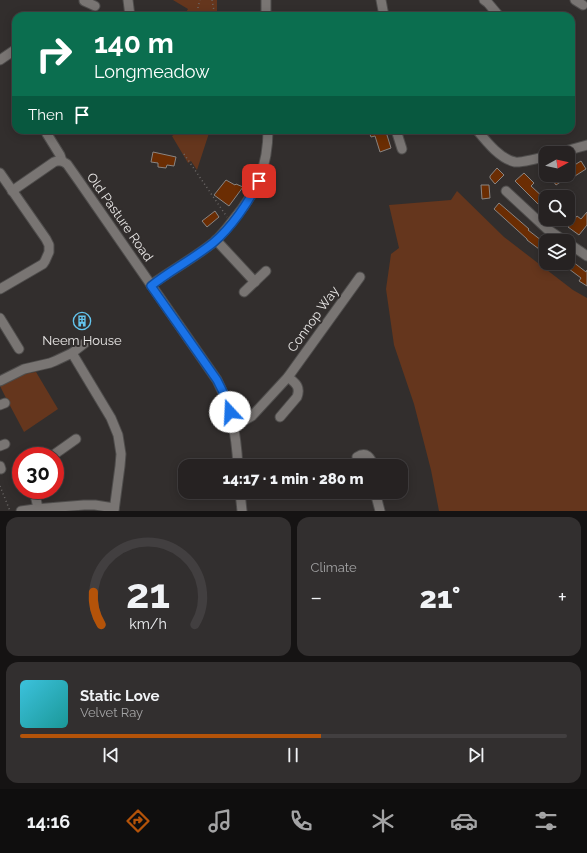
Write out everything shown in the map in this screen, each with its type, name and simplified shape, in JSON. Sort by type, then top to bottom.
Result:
[{"type":"street","points":[[84,0],[94,6]]},
{"type":"street","points":[[128,0],[130,12]]},
{"type":"street","points":[[266,0],[266,12]]},
{"type":"street","points":[[381,0],[383,12]]},
{"type":"street","points":[[575,0],[583,5]]},
{"type":"street","points":[[488,1],[496,12]]},
{"type":"street","points":[[0,60],[12,52]]},
{"type":"street","name":"Old Pasture Road","points":[[47,134],[62,160],[69,166],[217,380],[227,400],[233,423],[236,436],[238,459]]},
{"type":"street","points":[[151,286],[216,240],[227,229],[248,202],[259,181],[265,161],[268,134]]},
{"type":"street","points":[[397,134],[402,149]]},
{"type":"street","points":[[480,134],[496,152],[505,158],[516,162],[539,157]]},
{"type":"street","points":[[575,148],[587,145]]},
{"type":"street","points":[[12,191],[54,162],[62,160]]},
{"type":"street","points":[[0,173],[49,245],[49,252],[43,264],[0,289]]},
{"type":"street","points":[[505,190],[547,229],[554,234]]},
{"type":"street","points":[[216,240],[255,282]]},
{"type":"street","points":[[575,246],[586,252]]},
{"type":"street","points":[[244,292],[266,271]]},
{"type":"street","name":"Connop Way","points":[[233,423],[245,420],[252,416],[288,376],[360,277]]},
{"type":"street","points":[[0,318],[19,349]]},
{"type":"street","points":[[0,381],[24,368],[50,363],[72,353],[85,343]]},
{"type":"street","points":[[21,511],[84,504],[114,510],[121,454],[118,435],[111,418],[72,353]]},
{"type":"street","points":[[280,417],[297,397],[299,392],[297,386],[288,376]]},
{"type":"street","points":[[64,448],[76,439]]},
{"type":"street","points":[[357,459],[357,457],[360,455],[366,454],[370,459]]},
{"type":"street","points":[[36,499],[38,508]]},
{"type":"street","points":[[241,499],[242,511]]},
{"type":"street","points":[[377,499],[380,511]]},
{"type":"path","points":[[198,12],[200,0]]},
{"type":"path","points":[[212,0],[215,12]]},
{"type":"path","points":[[184,154],[229,220]]},
{"type":"path","points":[[0,486],[10,511]]},
{"type":"shaded area","points":[[173,0],[217,0],[217,12],[186,12],[188,9]]},
{"type":"shaded area","points":[[175,134],[209,134],[197,170],[191,161],[188,163],[172,136]]},
{"type":"shaded area","points":[[457,191],[504,237],[539,264],[539,270],[547,270],[573,290],[587,298],[587,511],[439,511],[431,470],[414,404],[394,345],[386,289],[391,254],[399,248],[389,205],[451,200]]},
{"type":"shaded area","points":[[36,372],[58,409],[24,432],[0,386],[23,374]]},
{"type":"building","points":[[370,134],[387,134],[391,148],[380,152],[375,136],[371,137]]},
{"type":"building","points":[[153,152],[176,157],[174,166],[167,165],[166,168],[158,167],[158,163],[151,162]]},
{"type":"building","points":[[581,161],[586,169],[575,176],[575,165]]},
{"type":"building","points":[[497,168],[504,175],[495,184],[490,176]]},
{"type":"building","points":[[524,173],[534,183],[531,186],[539,193],[539,205],[515,181]]},
{"type":"building","points":[[226,180],[243,187],[229,206],[214,195]]},
{"type":"building","points":[[481,185],[489,185],[490,198],[482,199]]},
{"type":"building","points":[[499,203],[529,229],[528,230],[539,239],[539,249],[527,240],[494,209]]},
{"type":"building","points":[[215,211],[219,217],[207,227],[202,221]]},
{"type":"building","points":[[587,212],[587,225],[579,235],[568,227],[575,226],[575,218],[577,216],[581,219]]},
{"type":"building","points":[[575,263],[586,272],[587,270],[587,286],[579,281],[581,278],[570,270],[575,270]]},
{"type":"building","name":"Neem House","points":[[85,314],[90,322],[80,327],[75,319]]},
{"type":"place","name":"Neem House","points":[[82,321]]},
{"type":"route","points":[[230,412],[227,400],[217,380],[151,286],[213,243],[240,213],[248,202],[259,181]]}]
